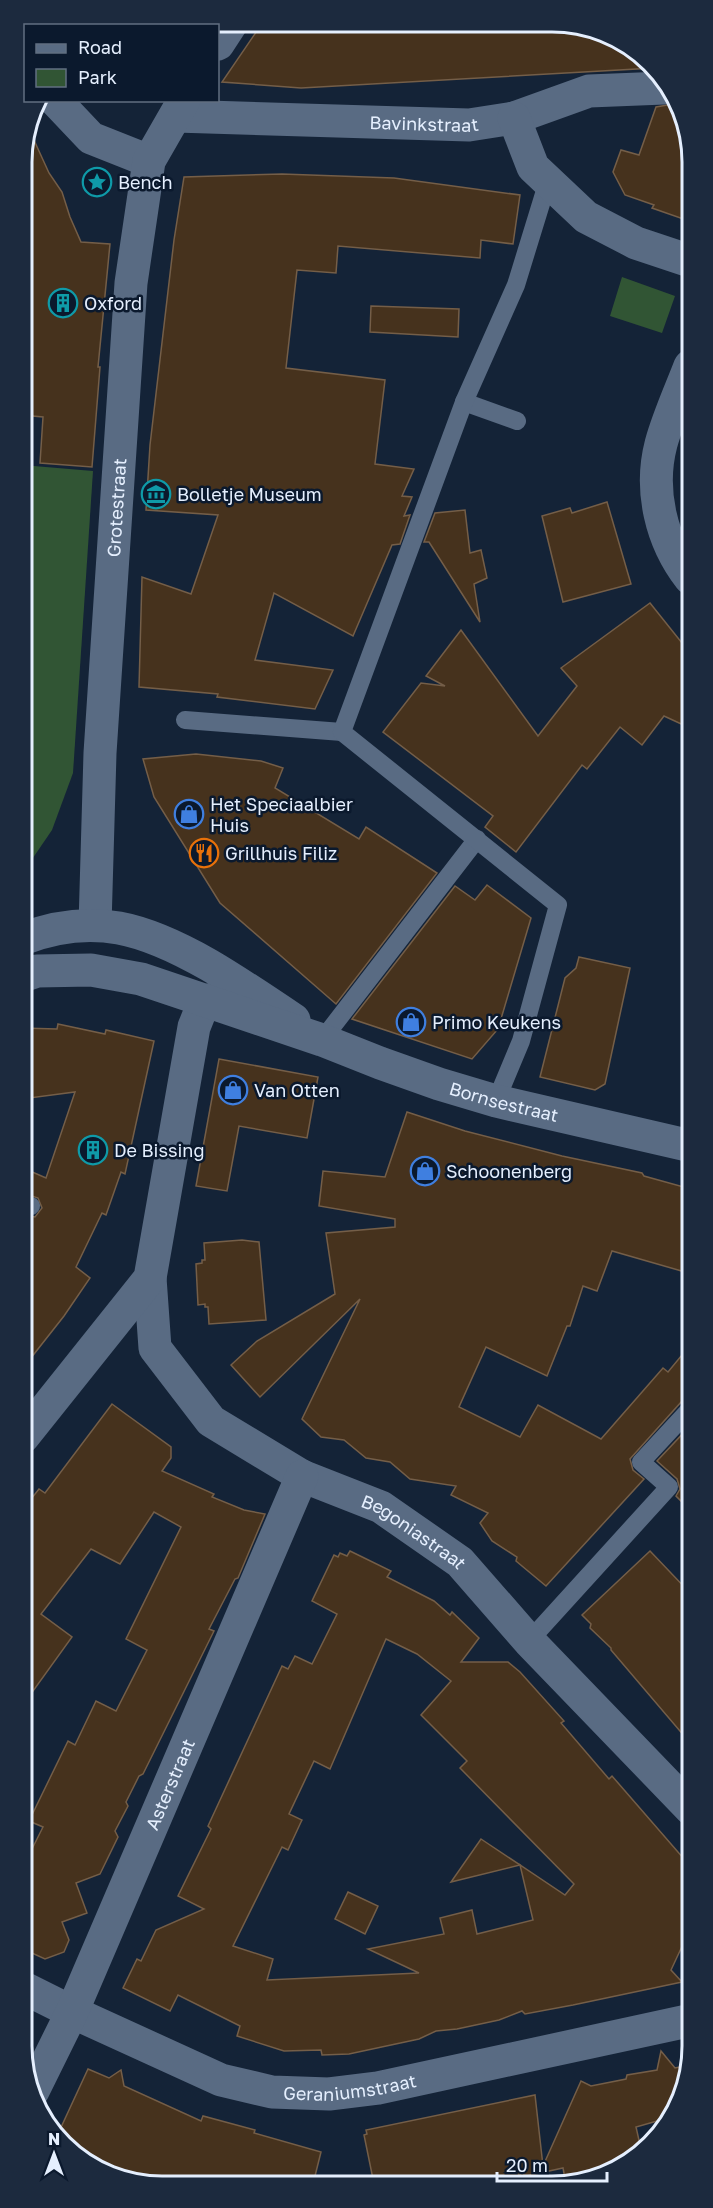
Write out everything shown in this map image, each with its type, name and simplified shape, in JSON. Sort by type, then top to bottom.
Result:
[{"type":"street","name":"Bavinkstraat","points":[[180,108],[469,125],[514,118],[589,91],[659,88]]},
{"type":"street","points":[[57,102],[92,138],[148,161]]},
{"type":"street","name":"Grotestraat","points":[[91,969],[95,925],[100,753],[130,307],[148,161],[180,108]]},
{"type":"street","points":[[514,118],[533,166],[586,217],[636,243],[682,258]]},
{"type":"street","points":[[682,387],[661,442],[657,466],[657,492],[661,518],[669,544],[682,565]]},
{"type":"street","name":"Bornsestraat","points":[[32,936],[60,927],[95,925],[125,928],[156,937],[247,987],[322,1040]]},
{"type":"street","name":"Bornsestraat","points":[[32,973],[91,969],[141,979],[496,1101],[681,1144]]},
{"type":"street","points":[[106,1333],[155,1348],[150,1278],[194,1026],[204,1002],[247,987]]},
{"type":"street","points":[[32,1426],[150,1278]]},
{"type":"street","name":"Begoniastraat","points":[[155,1348],[211,1421],[302,1476],[381,1507],[460,1562],[530,1641],[681,1799]]},
{"type":"street","name":"Asterstraat","points":[[37,2083],[72,2012],[302,1476]]},
{"type":"street","name":"Geraniumstraat","points":[[32,1992],[220,2080],[272,2092],[329,2094],[378,2088],[681,2022]]},
{"type":"lane","points":[[342,732],[464,402],[516,285],[548,181]]},
{"type":"lane","points":[[464,402],[518,421]]},
{"type":"lane","points":[[185,720],[342,732],[558,904],[521,1041],[496,1101]]},
{"type":"lane","points":[[322,1040],[477,839]]},
{"type":"lane","points":[[530,1641],[669,1487],[641,1462],[681,1418]]},
{"type":"green space","points":[[622,277],[675,296],[662,333],[610,316]]},
{"type":"green space","points":[[32,466],[93,471],[73,773],[52,830],[32,859]]},
{"type":"building","points":[[256,32],[560,32],[601,41],[631,58],[642,69],[301,88],[222,82]]},
{"type":"building","points":[[668,105],[679,136],[682,162],[682,219],[652,208],[654,205],[625,195],[613,172],[621,150],[639,155],[656,107]]},
{"type":"building","name":"Oxford","points":[[34,140],[49,173],[62,192],[81,242],[110,244],[98,367],[100,367],[92,467],[40,463],[43,417],[32,416],[32,153]]},
{"type":"building","points":[[282,174],[394,178],[520,195],[513,244],[481,240],[480,258],[338,246],[336,273],[297,270],[286,368],[385,380],[375,464],[414,469],[402,496],[412,497],[404,516],[410,515],[400,544],[392,545],[353,636],[274,593],[255,660],[333,670],[315,709],[217,697],[218,694],[139,687],[142,577],[191,594],[218,515],[146,510],[150,445],[174,240],[184,177]]},
{"type":"building","points":[[371,306],[459,309],[458,337],[370,332]]},
{"type":"building","points":[[607,502],[631,584],[563,602],[542,516],[570,508],[572,513]]},
{"type":"building","points":[[465,510],[470,553],[481,550],[487,578],[474,584],[480,622],[429,542],[424,542],[435,513]]},
{"type":"building","points":[[650,603],[682,643],[682,724],[664,716],[642,745],[620,727],[587,769],[582,765],[516,852],[485,827],[493,816],[383,732],[421,683],[445,686],[426,676],[461,630],[538,736],[577,686],[561,668]]},
{"type":"building","points":[[196,754],[261,761],[283,768],[275,788],[359,839],[366,827],[437,873],[336,1004],[220,903],[154,797],[143,759]]},
{"type":"building","points":[[487,885],[531,918],[498,1029],[472,1059],[352,1019],[455,886],[475,900]]},
{"type":"building","points":[[579,957],[630,968],[605,1084],[595,1090],[540,1077],[565,978],[576,968]]},
{"type":"building","name":"De Bissing","points":[[58,1024],[105,1034],[106,1030],[154,1041],[125,1174],[121,1172],[106,1215],[102,1213],[76,1267],[90,1278],[32,1357],[32,1216],[35,1217],[42,1208],[38,1198],[32,1196],[32,1172],[46,1178],[75,1092],[32,1098],[32,1028],[57,1029]]},
{"type":"building","points":[[219,1059],[318,1077],[307,1138],[239,1126],[227,1191],[196,1186]]},
{"type":"building","points":[[407,1112],[465,1131],[562,1156],[642,1173],[644,1176],[681,1186],[681,1271],[612,1251],[597,1291],[583,1286],[570,1326],[567,1326],[547,1376],[486,1347],[459,1407],[520,1437],[538,1405],[601,1439],[663,1368],[668,1372],[681,1356],[681,1402],[630,1459],[633,1470],[644,1479],[546,1586],[516,1561],[517,1557],[492,1541],[480,1523],[488,1513],[451,1495],[456,1486],[410,1479],[390,1462],[366,1458],[344,1440],[321,1437],[302,1419],[360,1299],[260,1397],[231,1365],[257,1341],[335,1294],[326,1233],[395,1227],[395,1219],[319,1206],[323,1171],[385,1177]]},
{"type":"building","points":[[242,1240],[259,1242],[266,1320],[209,1324],[208,1307],[205,1307],[205,1304],[198,1305],[196,1264],[205,1260],[204,1243]]},
{"type":"building","points":[[112,1404],[171,1447],[171,1458],[162,1471],[214,1494],[212,1497],[244,1510],[265,1514],[238,1578],[235,1579],[209,1629],[214,1631],[143,1774],[139,1776],[126,1802],[128,1806],[115,1831],[118,1837],[100,1874],[76,1883],[87,1913],[62,1922],[69,1940],[64,1952],[45,1959],[32,1953],[32,1849],[43,1827],[32,1822],[32,1815],[68,1741],[75,1745],[96,1701],[116,1711],[147,1650],[126,1639],[181,1527],[154,1512],[120,1564],[91,1549],[41,1614],[72,1637],[32,1693],[32,1498],[39,1489],[45,1493]]},
{"type":"building","points":[[681,1435],[681,1501],[676,1496],[680,1489],[677,1479],[657,1461]]},
{"type":"building","points":[[350,1551],[391,1571],[387,1577],[434,1601],[450,1615],[452,1612],[479,1638],[461,1662],[508,1662],[520,1672],[564,1721],[561,1723],[609,1779],[612,1776],[681,1856],[681,1948],[671,1970],[681,1982],[525,2014],[522,2011],[499,2020],[436,2031],[419,2039],[349,2054],[322,2055],[321,2050],[284,2051],[237,2036],[240,2026],[178,1995],[170,2011],[123,1988],[137,1959],[141,1961],[156,1930],[204,1909],[178,1896],[211,1829],[208,1826],[282,1666],[288,1669],[295,1656],[312,1664],[337,1614],[312,1601],[334,1555],[338,1557],[340,1553],[347,1556]],"holes":[[[386,1639],[417,1654],[451,1681],[421,1715],[467,1761],[460,1768],[574,1884],[565,1895],[520,1865],[533,1920],[477,1934],[472,1910],[440,1918],[444,1934],[368,1949],[419,1973],[267,1980],[273,1959],[233,1946],[282,1847],[288,1850],[302,1820],[289,1814],[314,1761],[330,1769]]]},
{"type":"building","points":[[650,1551],[681,1584],[681,1732],[611,1648],[590,1628],[591,1624],[582,1615]]},
{"type":"building","points":[[481,1839],[520,1865],[451,1882]]},
{"type":"building","points":[[348,1892],[378,1906],[365,1934],[335,1919]]},
{"type":"building","points":[[661,2051],[675,2068],[680,2067],[672,2096],[660,2119],[636,2127],[639,2142],[624,2155],[601,2167],[564,2175],[563,2168],[527,2176],[372,2176],[364,2135],[367,2134],[366,2130],[535,2095],[543,2166],[581,2081],[591,2086],[626,2079],[627,2075],[657,2070]]},
{"type":"building","points":[[88,2069],[109,2078],[121,2070],[124,2086],[201,2121],[203,2116],[321,2152],[315,2176],[145,2175],[112,2167],[84,2151],[84,2124],[63,2124]]},
{"type":"place","name":"Bench","points":[[97,182]]},
{"type":"place","name":"Oxford","points":[[63,303]]},
{"type":"place","name":"Bolletje Museum","points":[[156,494]]},
{"type":"place","name":"Het Speciaalbier Huis","points":[[189,814]]},
{"type":"place","name":"Grillhuis Filiz","points":[[204,853]]},
{"type":"place","name":"Primo Keukens","points":[[411,1022]]},
{"type":"place","name":"Van Otten","points":[[233,1090]]},
{"type":"place","name":"De Bissing","points":[[93,1150]]},
{"type":"place","name":"Schoonenberg","points":[[425,1171]]}]
